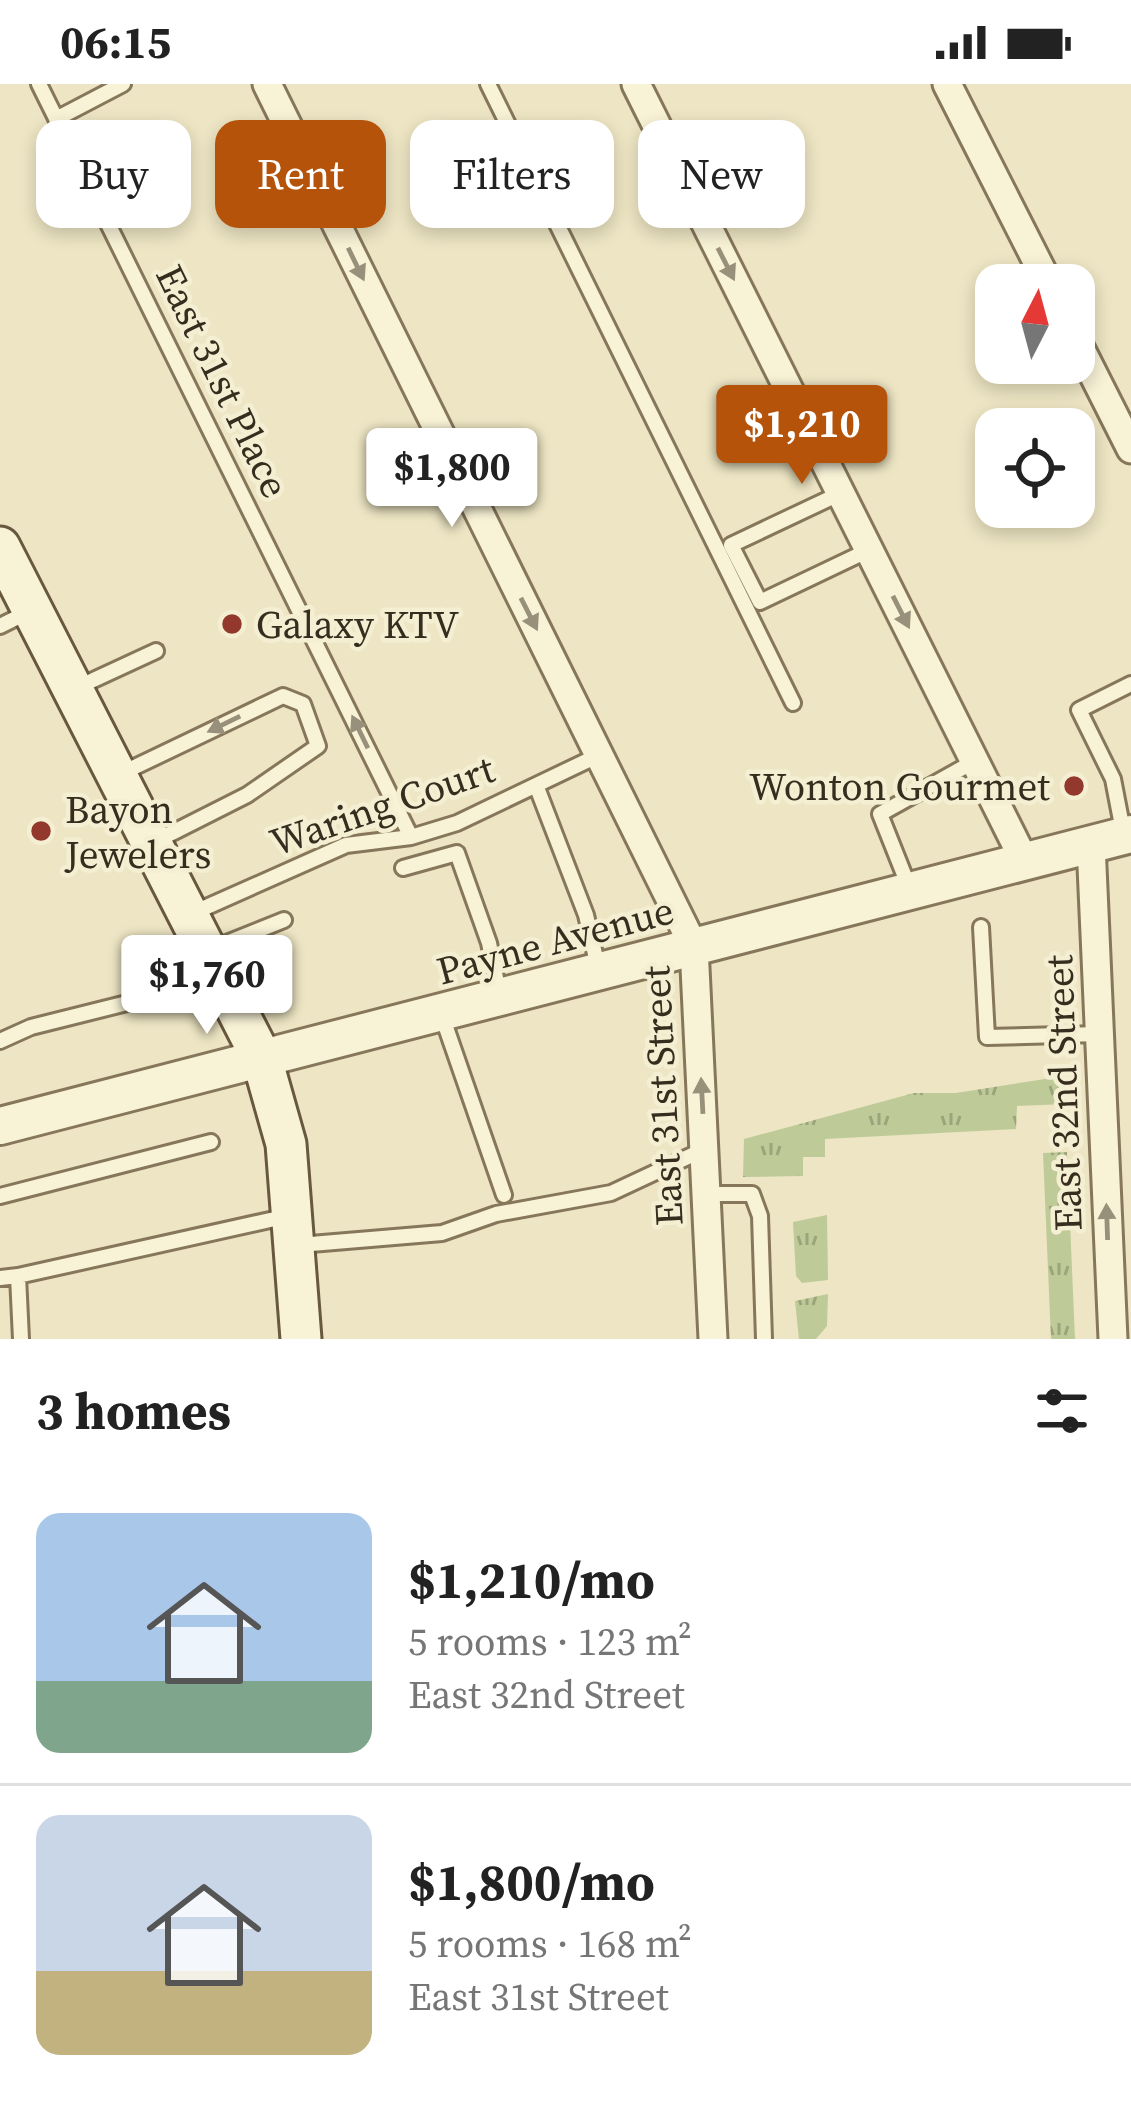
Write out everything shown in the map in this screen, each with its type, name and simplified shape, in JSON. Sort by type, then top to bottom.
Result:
[{"type":"main road","points":[[0,547],[16,618],[72,690],[262,1059],[286,1144],[301,1339]]},
{"type":"street","name":"East 31st Street","points":[[267,84],[694,947],[712,1339]]},
{"type":"street","points":[[636,84],[1025,862]]},
{"type":"street","points":[[947,84],[1037,264]]},
{"type":"street","points":[[1095,378],[1131,449]]},
{"type":"street","name":"Payne Avenue","points":[[0,1126],[1115,838]]},
{"type":"street","name":"East 32nd Street","points":[[1112,1339],[1099,1034],[1115,838]]},
{"type":"lane","name":"East 31st Place","points":[[39,84],[411,837]]},
{"type":"lane","points":[[56,119],[123,84]]},
{"type":"lane","points":[[488,84],[793,703]]},
{"type":"lane","points":[[841,493],[731,545],[760,602],[869,550]]},
{"type":"lane","points":[[72,690],[156,652]]},
{"type":"lane","points":[[1115,838],[1113,779],[1079,710],[1131,684]]},
{"type":"lane","points":[[115,777],[283,696],[303,704],[318,746],[247,795],[149,844]]},
{"type":"lane","name":"Waring Court","points":[[185,916],[332,850],[411,837],[457,823],[599,754]]},
{"type":"lane","points":[[910,891],[880,814],[975,761]]},
{"type":"lane","points":[[536,785],[586,915],[599,972]]},
{"type":"lane","points":[[403,868],[457,854],[488,943],[500,998]]},
{"type":"lane","points":[[0,1041],[211,966],[284,920]]},
{"type":"lane","points":[[981,927],[987,1036],[1099,1034]]},
{"type":"lane","points":[[441,1012],[503,1195]]},
{"type":"lane","points":[[0,1196],[211,1142]]},
{"type":"lane","points":[[0,1278],[295,1230],[442,1232],[496,1214],[611,1192],[705,1149]]},
{"type":"lane","points":[[707,1194],[752,1194],[760,1216],[764,1339]]},
{"type":"lane","points":[[18,1276],[20,1339]]},
{"type":"green space","points":[[1064,1076],[1066,1104],[1017,1106],[1016,1129],[825,1139],[825,1157],[803,1157],[803,1176],[743,1177],[744,1139],[914,1093],[956,1093]]},
{"type":"green space","points":[[1067,1152],[1075,1339],[1051,1339],[1043,1153]]},
{"type":"green space","points":[[827,1215],[828,1280],[802,1283],[796,1276],[793,1222]]},
{"type":"green space","points":[[828,1294],[827,1326],[816,1339],[799,1339],[795,1301]]},
{"type":"place","name":"Galaxy KTV","points":[[232,624]]},
{"type":"place","name":"Wonton Gourmet","points":[[1074,786]]},
{"type":"place","name":"Bayon Jewelers","points":[[41,831]]}]
